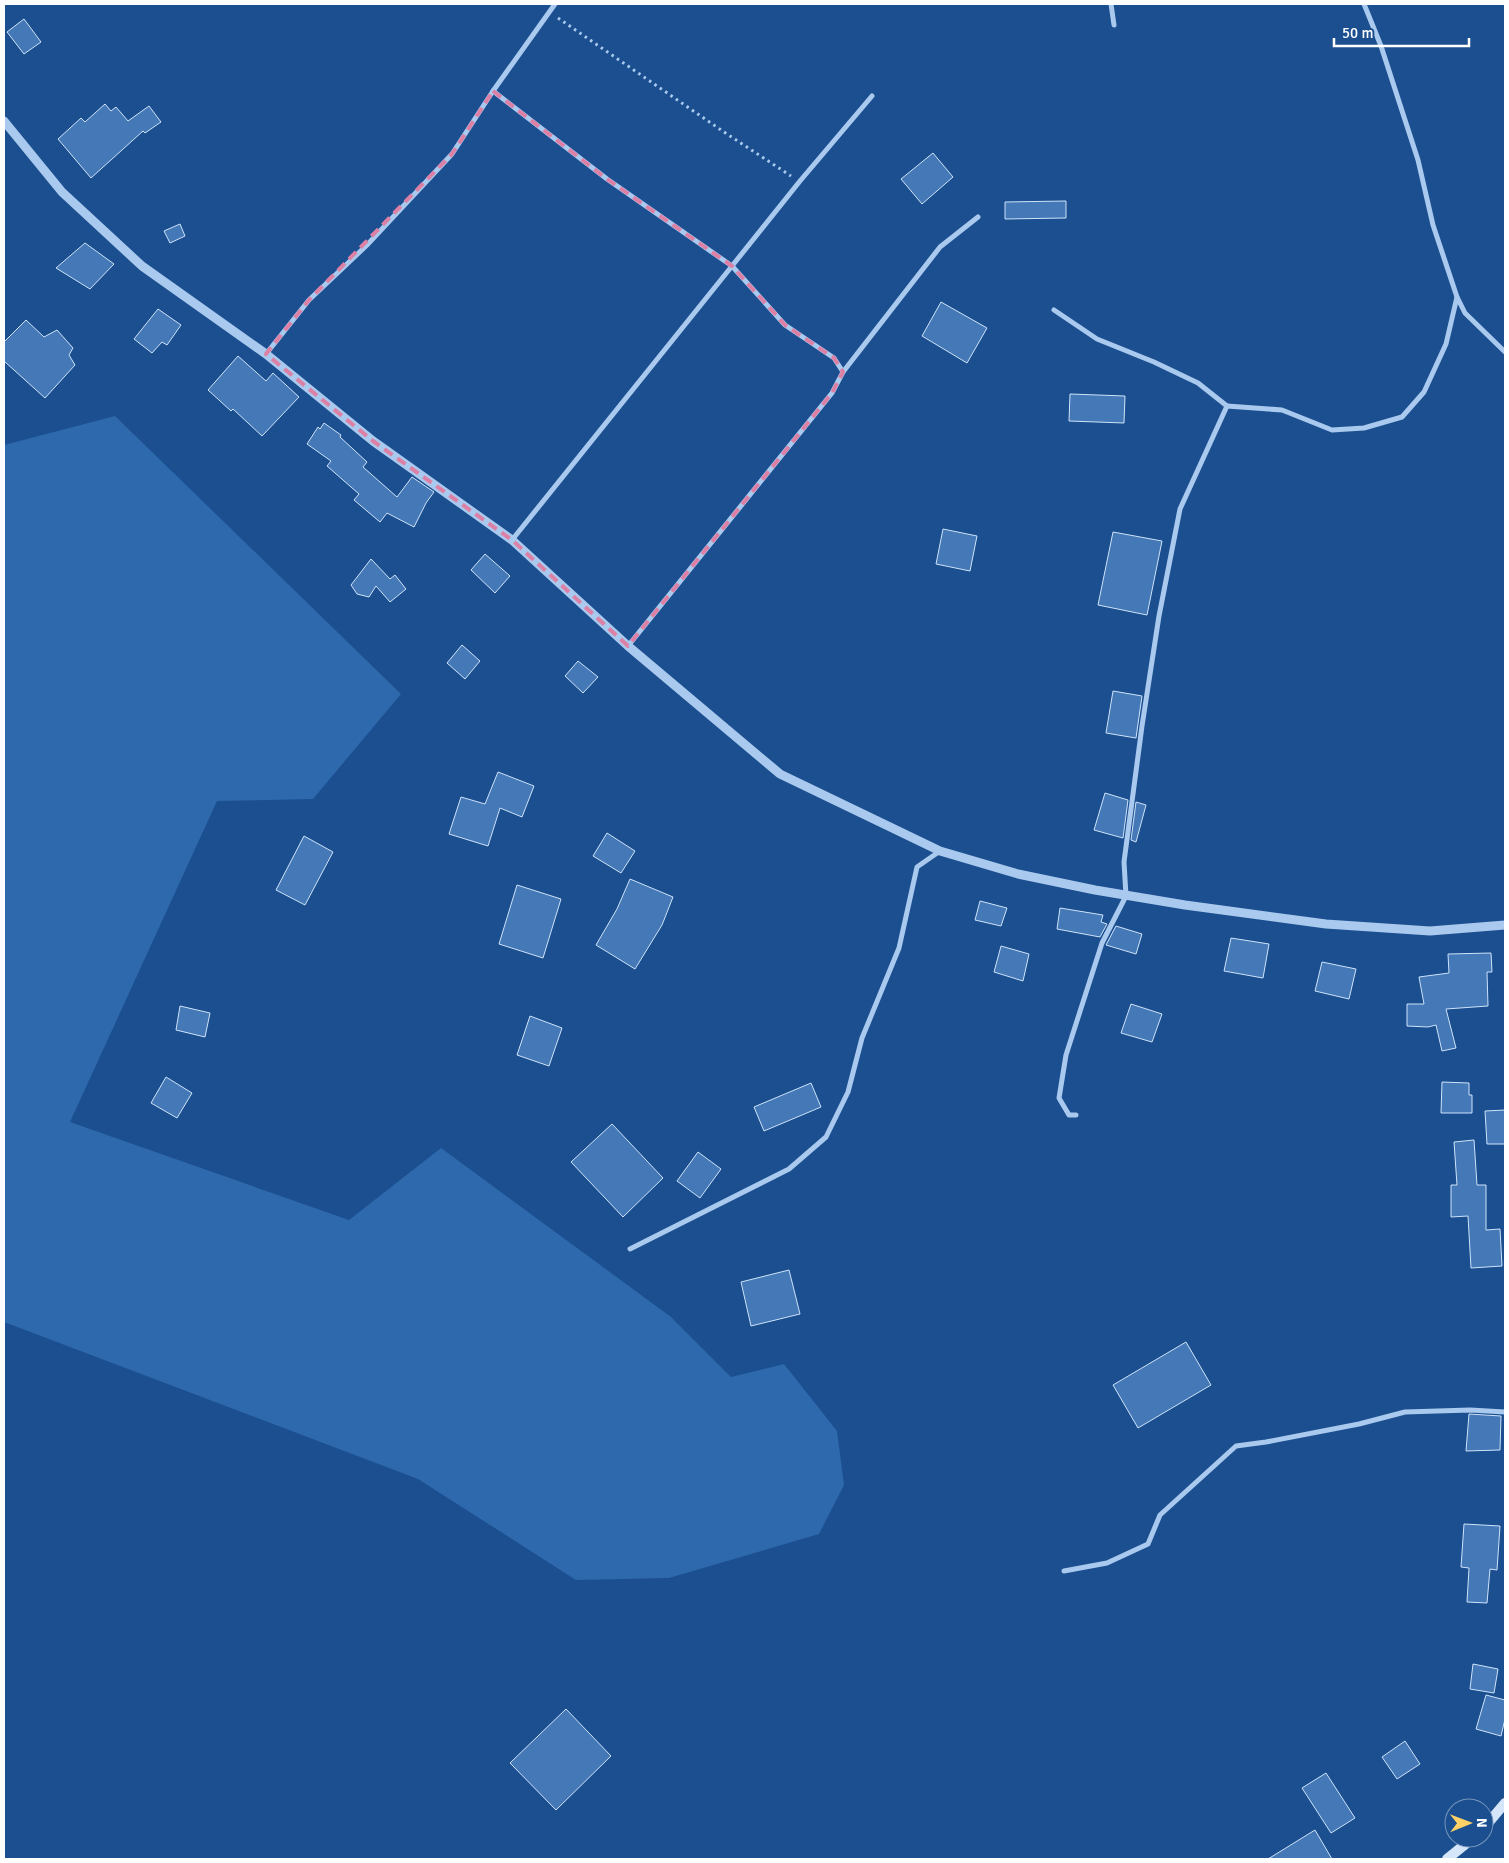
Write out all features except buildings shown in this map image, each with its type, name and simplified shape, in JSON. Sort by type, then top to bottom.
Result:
[{"type":"main road","points":[[1494,1816],[1505,1803]]},
{"type":"main road","points":[[1448,1859],[1461,1848]]},
{"type":"street","points":[[266,354],[309,300],[367,245],[452,154],[493,91],[555,4]]},
{"type":"street","points":[[1110,4],[1114,25]]},
{"type":"street","points":[[1364,4],[1381,46],[1418,160],[1433,226],[1457,297],[1465,313],[1505,352]]},
{"type":"street","points":[[493,91],[606,179],[732,266],[785,325],[834,358],[843,372]]},
{"type":"street","points":[[512,540],[800,181],[872,96]]},
{"type":"street","points":[[4,121],[62,192],[135,260],[266,354],[373,441],[512,540],[628,646],[780,774],[940,851],[1018,874],[1126,896],[1326,924],[1430,931],[1505,925]]},
{"type":"street","points":[[628,646],[832,393],[843,372],[940,247],[978,217]]},
{"type":"street","points":[[1054,310],[1097,339],[1154,362],[1198,384],[1226,406],[1282,410],[1332,430],[1364,428],[1402,417],[1424,392],[1428,384],[1446,344],[1457,297]]},
{"type":"street","points":[[1076,1116],[1069,1115],[1059,1098],[1066,1055],[1102,943],[1126,896],[1124,862],[1142,726],[1159,616],[1180,509],[1226,406]]},
{"type":"street","points":[[630,1249],[789,1169],[826,1137],[848,1092],[862,1038],[899,948],[917,867],[940,851]]},
{"type":"street","points":[[1064,1571],[1107,1562],[1148,1544],[1160,1515],[1236,1446],[1359,1424],[1405,1412],[1470,1410],[1505,1412]]},
{"type":"path","points":[[550,12],[724,132],[800,181]]},
{"type":"highlighted area","points":[[493,91],[607,179],[732,266],[785,325],[834,358],[843,372],[832,393],[628,646],[512,540],[373,441],[266,354],[309,300],[452,154]]},
{"type":"shaded area","points":[[115,416],[401,694],[313,799],[217,801],[70,1122],[349,1220],[441,1148],[671,1317],[731,1377],[784,1364],[837,1431],[844,1485],[819,1534],[669,1578],[576,1580],[418,1479],[4,1322],[4,445]]}]
